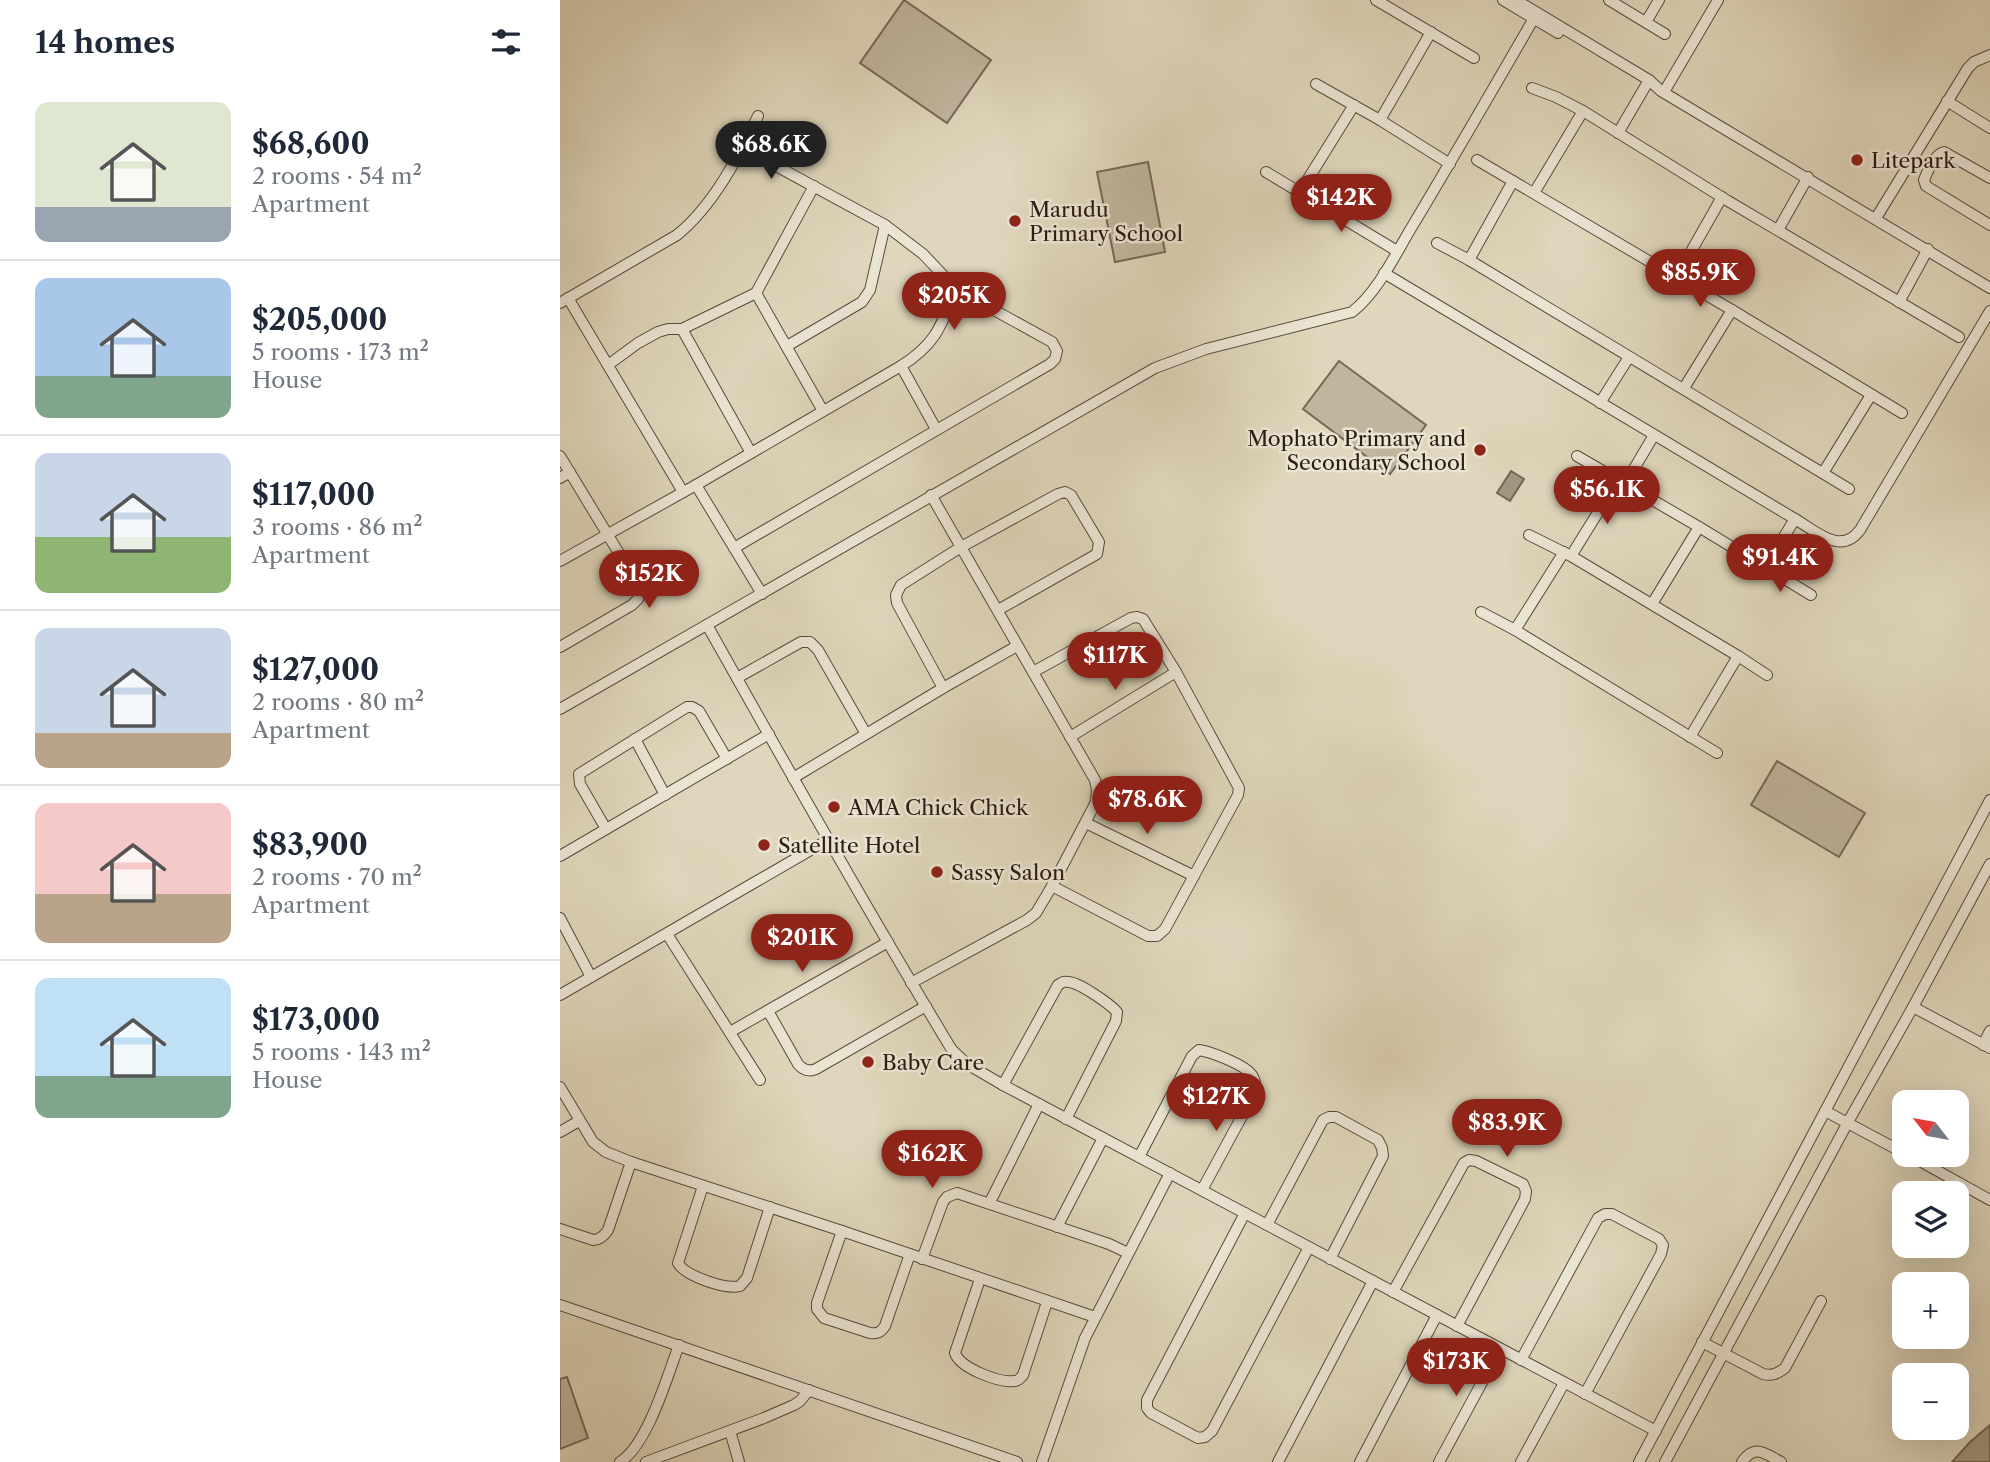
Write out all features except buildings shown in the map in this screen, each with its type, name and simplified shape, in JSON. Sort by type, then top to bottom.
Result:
[{"type":"street","points":[[1503,0],[1535,16],[1580,45],[1808,177],[1990,288]]},
{"type":"street","points":[[1516,0],[1535,16]]},
{"type":"street","points":[[1609,0],[1665,34]]},
{"type":"street","points":[[1646,22],[1659,0]]},
{"type":"street","points":[[1662,91],[1718,0]]},
{"type":"street","points":[[1383,2],[1474,58]]},
{"type":"street","points":[[560,709],[1155,368],[1206,348],[1352,312],[1364,302],[1384,273],[1535,16]]},
{"type":"street","points":[[1380,120],[1431,32]]},
{"type":"street","points":[[1875,218],[1974,62],[1990,55]]},
{"type":"street","points":[[1618,134],[1647,82]]},
{"type":"street","points":[[1316,84],[1450,164]]},
{"type":"street","points":[[1531,88],[1583,111],[1722,197],[1959,337]]},
{"type":"street","points":[[1947,101],[1990,128]]},
{"type":"street","points":[[1300,192],[1354,105]]},
{"type":"street","points":[[1534,193],[1583,111]]},
{"type":"street","points":[[683,492],[608,365],[564,301],[688,225],[699,214],[743,148],[758,116]]},
{"type":"street","points":[[734,548],[1050,364],[1057,354],[1052,342],[956,289],[923,254],[885,225],[743,148]]},
{"type":"street","points":[[1990,178],[1947,152],[1940,153],[1924,180],[1926,186],[1990,225]]},
{"type":"street","points":[[1914,155],[1931,165]]},
{"type":"street","points":[[1477,160],[1902,413]]},
{"type":"street","points":[[1266,172],[1397,251]]},
{"type":"street","points":[[1778,230],[1808,177]]},
{"type":"street","points":[[1469,260],[1513,180]]},
{"type":"street","points":[[608,365],[657,332],[668,328],[682,329],[756,293],[814,186]]},
{"type":"street","points":[[1676,278],[1722,197]]},
{"type":"street","points":[[787,346],[862,302],[870,290],[885,225]]},
{"type":"street","points":[[1437,243],[1684,388],[1849,489]]},
{"type":"street","points":[[1899,302],[1928,249]]},
{"type":"street","points":[[1384,273],[1831,540],[1846,542],[1855,537],[1990,312]]},
{"type":"street","points":[[560,561],[916,357],[931,341],[945,317],[956,289]]},
{"type":"street","points":[[756,293],[823,411]]},
{"type":"street","points":[[1684,388],[1732,310]]},
{"type":"street","points":[[682,329],[751,453]]},
{"type":"street","points":[[1600,403],[1629,357]]},
{"type":"street","points":[[901,366],[936,429]]},
{"type":"street","points":[[1823,473],[1871,395]]},
{"type":"street","points":[[1515,630],[1654,435]]},
{"type":"street","points":[[560,456],[565,475],[608,534],[639,586],[640,596],[632,605],[560,647]]},
{"type":"street","points":[[1577,456],[1811,595]]},
{"type":"street","points":[[696,485],[762,594]]},
{"type":"street","points":[[943,688],[897,603],[896,595],[904,582],[961,547],[1058,494],[1065,492],[1071,495],[1097,538],[1100,546],[1094,556],[998,610]]},
{"type":"street","points":[[911,982],[1036,913],[1086,824],[1096,802],[1097,790],[1095,780],[931,495]]},
{"type":"street","points":[[1765,567],[1795,519]]},
{"type":"street","points":[[1652,604],[1699,527]]},
{"type":"street","points":[[1529,535],[1567,554],[1767,675]]},
{"type":"street","points":[[1480,612],[1515,630],[1717,753]]},
{"type":"street","points":[[1033,672],[1131,618],[1137,617],[1145,621],[1239,788],[1238,795],[1165,929],[1157,936],[1148,936],[1052,886]]},
{"type":"street","points":[[707,625],[828,840],[959,1058],[1066,1119],[1656,1431]]},
{"type":"street","points":[[737,678],[801,642],[812,643],[866,734]]},
{"type":"street","points":[[793,778],[1017,646]]},
{"type":"street","points":[[1690,737],[1738,656]]},
{"type":"street","points":[[1070,737],[1176,672]]},
{"type":"street","points":[[606,829],[580,784],[579,776],[585,769],[687,707],[692,706],[699,711],[727,759]]},
{"type":"street","points":[[560,856],[769,734]]},
{"type":"street","points":[[635,739],[665,795]]},
{"type":"street","points":[[1639,1462],[1990,800]]},
{"type":"street","points":[[1086,824],[1194,876]]},
{"type":"street","points":[[560,995],[828,840]]},
{"type":"street","points":[[1665,1462],[1990,864]]},
{"type":"street","points":[[560,918],[591,977]]},
{"type":"street","points":[[667,934],[760,1080]]},
{"type":"street","points":[[730,1032],[888,942]]},
{"type":"street","points":[[1003,1085],[1058,985],[1064,981],[1072,982],[1111,1006],[1117,1013],[1116,1021],[1066,1119]]},
{"type":"street","points":[[768,1012],[798,1064],[811,1071],[926,1006]]},
{"type":"street","points":[[1913,1007],[1986,1047],[1990,1031]]},
{"type":"street","points":[[1139,1157],[1192,1056],[1199,1050],[1209,1051],[1247,1070],[1256,1084],[1255,1092],[1202,1190]]},
{"type":"street","points":[[560,1087],[579,1121],[597,1146],[606,1152],[1095,1317]]},
{"type":"street","points":[[990,1202],[1039,1104]]},
{"type":"street","points":[[1825,1111],[1892,1146]]},
{"type":"street","points":[[1267,1225],[1324,1120],[1336,1117],[1368,1134],[1378,1140],[1383,1156],[1330,1259]]},
{"type":"street","points":[[560,1132],[579,1121]]},
{"type":"street","points":[[1057,1227],[1103,1138]]},
{"type":"street","points":[[1393,1292],[1464,1164],[1469,1160],[1476,1161],[1522,1184],[1526,1191],[1525,1199],[1457,1326]]},
{"type":"street","points":[[560,1229],[593,1240],[604,1235],[631,1162]]},
{"type":"street","points":[[1930,1167],[1990,1200]]},
{"type":"street","points":[[1042,1462],[1095,1317],[1170,1173]]},
{"type":"street","points":[[703,1186],[678,1261],[685,1272],[728,1287],[740,1286],[747,1278],[770,1208]]},
{"type":"street","points":[[922,1259],[943,1202],[957,1193],[1109,1244],[1128,1254]]},
{"type":"street","points":[[1245,1213],[1147,1400],[1147,1408],[1151,1413],[1198,1437],[1205,1437],[1212,1431],[1309,1247]]},
{"type":"street","points":[[1521,1360],[1598,1219],[1605,1214],[1612,1214],[1659,1239],[1663,1245],[1661,1254],[1585,1394]]},
{"type":"street","points":[[842,1231],[817,1309],[824,1318],[870,1334],[876,1334],[885,1326],[910,1254]]},
{"type":"street","points":[[980,1279],[955,1353],[962,1364],[988,1376],[1013,1381],[1023,1375],[1047,1302]]},
{"type":"street","points":[[1278,1462],[1373,1281]]},
{"type":"street","points":[[1702,1342],[1763,1374],[1778,1374],[1785,1368],[1821,1301]]},
{"type":"street","points":[[560,1305],[1017,1462]]},
{"type":"street","points":[[1360,1462],[1437,1315]]},
{"type":"street","points":[[622,1462],[631,1454],[645,1431],[679,1345]]},
{"type":"street","points":[[1439,1462],[1500,1349]]},
{"type":"street","points":[[1521,1462],[1564,1383]]},
{"type":"street","points":[[646,1462],[794,1405],[809,1390]]},
{"type":"street","points":[[730,1431],[740,1462]]},
{"type":"street","points":[[1742,1462],[1751,1452],[1759,1451],[1781,1462]]},
{"type":"shaded area","points":[[904,0],[991,60],[947,123],[860,63]]},
{"type":"shaded area","points":[[1148,162],[1165,252],[1115,262],[1097,172]]},
{"type":"shaded area","points":[[1339,361],[1426,425],[1390,474],[1303,409]]},
{"type":"shaded area","points":[[1511,471],[1524,479],[1510,501],[1497,493]]},
{"type":"shaded area","points":[[1777,761],[1865,813],[1839,857],[1751,805]]},
{"type":"shaded area","points":[[567,1377],[588,1438],[560,1449],[560,1379]]},
{"type":"shaded area","points":[[1990,1425],[1990,1462],[1952,1462],[1970,1442]]},
{"type":"place","name":"Litepark","points":[[1857,160]]},
{"type":"place","name":"Marudu Primary School","points":[[1015,221]]},
{"type":"place","name":"Mophato Primary and Secondary School","points":[[1480,450]]},
{"type":"place","name":"AMA Chick Chick","points":[[834,807]]},
{"type":"place","name":"Satellite Hotel","points":[[764,845]]},
{"type":"place","name":"Sassy Salon","points":[[937,872]]},
{"type":"place","name":"Baby Care","points":[[868,1062]]}]
